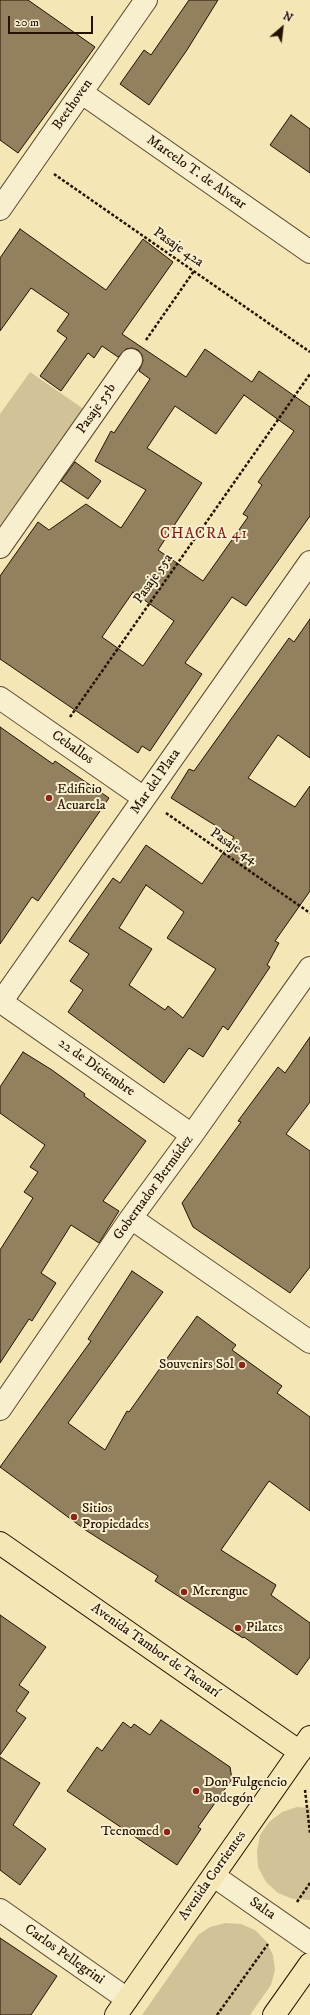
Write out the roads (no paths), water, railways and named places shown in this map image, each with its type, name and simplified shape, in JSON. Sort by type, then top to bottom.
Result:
[{"type":"main road","name":"Avenida Tambor de Tacuarí","points":[[0,1543],[307,1750]]},
{"type":"main road","name":"Avenida Corrientes","points":[[122,2007],[214,1876],[307,1750]]},
{"type":"main road","points":[[274,2015],[310,1964]]},
{"type":"street","name":"Beethoven","points":[[0,209],[146,0]]},
{"type":"street","name":"Marcelo T. de Alvear","points":[[82,93],[310,252]]},
{"type":"street","name":"Pasaje 55b","points":[[0,547],[131,360]]},
{"type":"street","name":"Mar del Plata","points":[[1,1002],[310,562]]},
{"type":"street","name":"Ceballos","points":[[0,698],[144,798]]},
{"type":"street","name":"Gobernador Bermúdez","points":[[0,1408],[131,1218],[192,1135],[310,968]]},
{"type":"street","name":"22 de Diciembre","points":[[1,1002],[192,1135]]},
{"type":"street","points":[[131,1218],[310,1342]]},
{"type":"street","name":"Salta","points":[[214,1876],[310,1943]]},
{"type":"street","name":"Carlos Pellegrini","points":[[0,1910],[122,2007]]},
{"type":"place","name":"Edificio Acuarela","points":[[49,798]]},
{"type":"place","name":"Souvenirs Sol","points":[[242,1365]]},
{"type":"place","name":"Sitios Propiedades","points":[[74,1517]]},
{"type":"place","name":"Merengue","points":[[184,1592]]},
{"type":"place","name":"Pilates","points":[[238,1628]]},
{"type":"place","name":"Don Fulgencio Bodegón","points":[[196,1791]]},
{"type":"place","name":"Tecnomed","points":[[167,1832]]},
{"type":"district","name":"CHACRA 41","points":[[204,535]]}]
